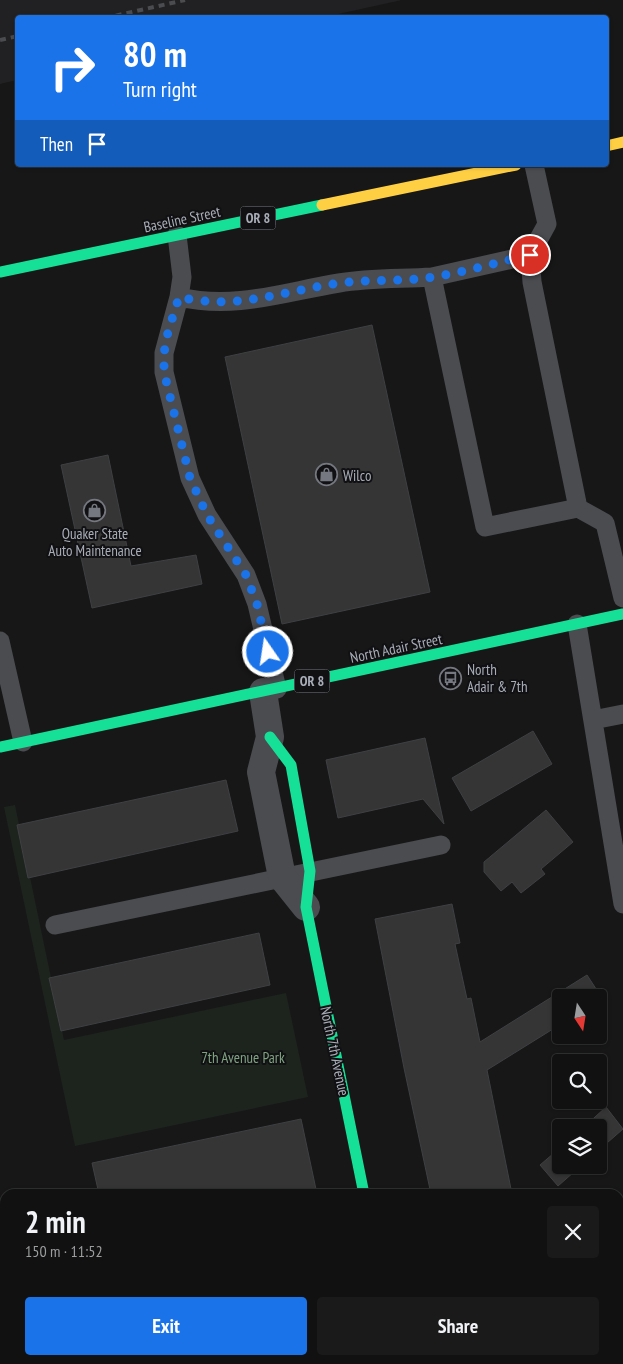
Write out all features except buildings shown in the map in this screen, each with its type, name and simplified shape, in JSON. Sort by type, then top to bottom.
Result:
[{"type":"main road","points":[[609,145],[623,142]]},
{"type":"main road","name":"Baseline Street","points":[[0,272],[506,167]]},
{"type":"main road","name":"North Adair Street","points":[[0,747],[623,614]]},
{"type":"main road","name":"North 7th Avenue","points":[[270,737],[291,765],[310,871],[306,907],[363,1189]]},
{"type":"street","name":"North 7th Avenue","points":[[270,690],[270,737],[261,772],[282,876],[306,907]]},
{"type":"lane","points":[[534,167],[546,224],[530,255],[532,282],[578,508]]},
{"type":"lane","points":[[177,235],[182,277],[179,297],[168,332],[164,353],[164,372],[190,478],[207,515],[246,575],[257,604],[270,690]]},
{"type":"lane","points":[[179,297],[204,303],[231,302],[286,294],[340,283],[432,277],[530,255]]},
{"type":"lane","points":[[432,277],[486,527],[578,508],[605,523],[623,598]]},
{"type":"lane","points":[[578,624],[620,873],[623,904]]},
{"type":"lane","points":[[0,641],[22,742]]},
{"type":"lane","points":[[593,720],[623,714]]},
{"type":"lane","points":[[55,925],[282,876],[441,845]]},
{"type":"shaded area","points":[[0,0],[402,0],[334,15],[15,15],[15,80],[0,84]]},
{"type":"green space","name":"7th Avenue Park","points":[[15,805],[64,1040],[286,993],[308,1097],[75,1146],[4,807]]},
{"type":"railway","points":[[118,15],[185,0]]},
{"type":"railway","points":[[0,40],[15,37]]},
{"type":"traffic: fast","points":[[0,272],[322,205]]},
{"type":"traffic: fast","points":[[0,747],[623,614]]},
{"type":"traffic: fast","points":[[270,737],[291,765],[310,871],[306,907],[363,1189]]},
{"type":"traffic: slow","points":[[609,145],[623,142]]},
{"type":"traffic: slow","points":[[322,205],[506,167]]},
{"type":"place","name":"Wilco","points":[[327,475]]},
{"type":"place","name":"Quaker State Auto Maintenance","points":[[95,510]]},
{"type":"place","name":"North Adair & 7th","points":[[451,678]]},
{"type":"route","points":[[268,652],[257,604],[246,575],[207,515],[190,478],[164,372],[164,353],[168,332],[179,297],[204,303],[231,302],[286,294],[340,283],[432,277],[530,255]]}]
